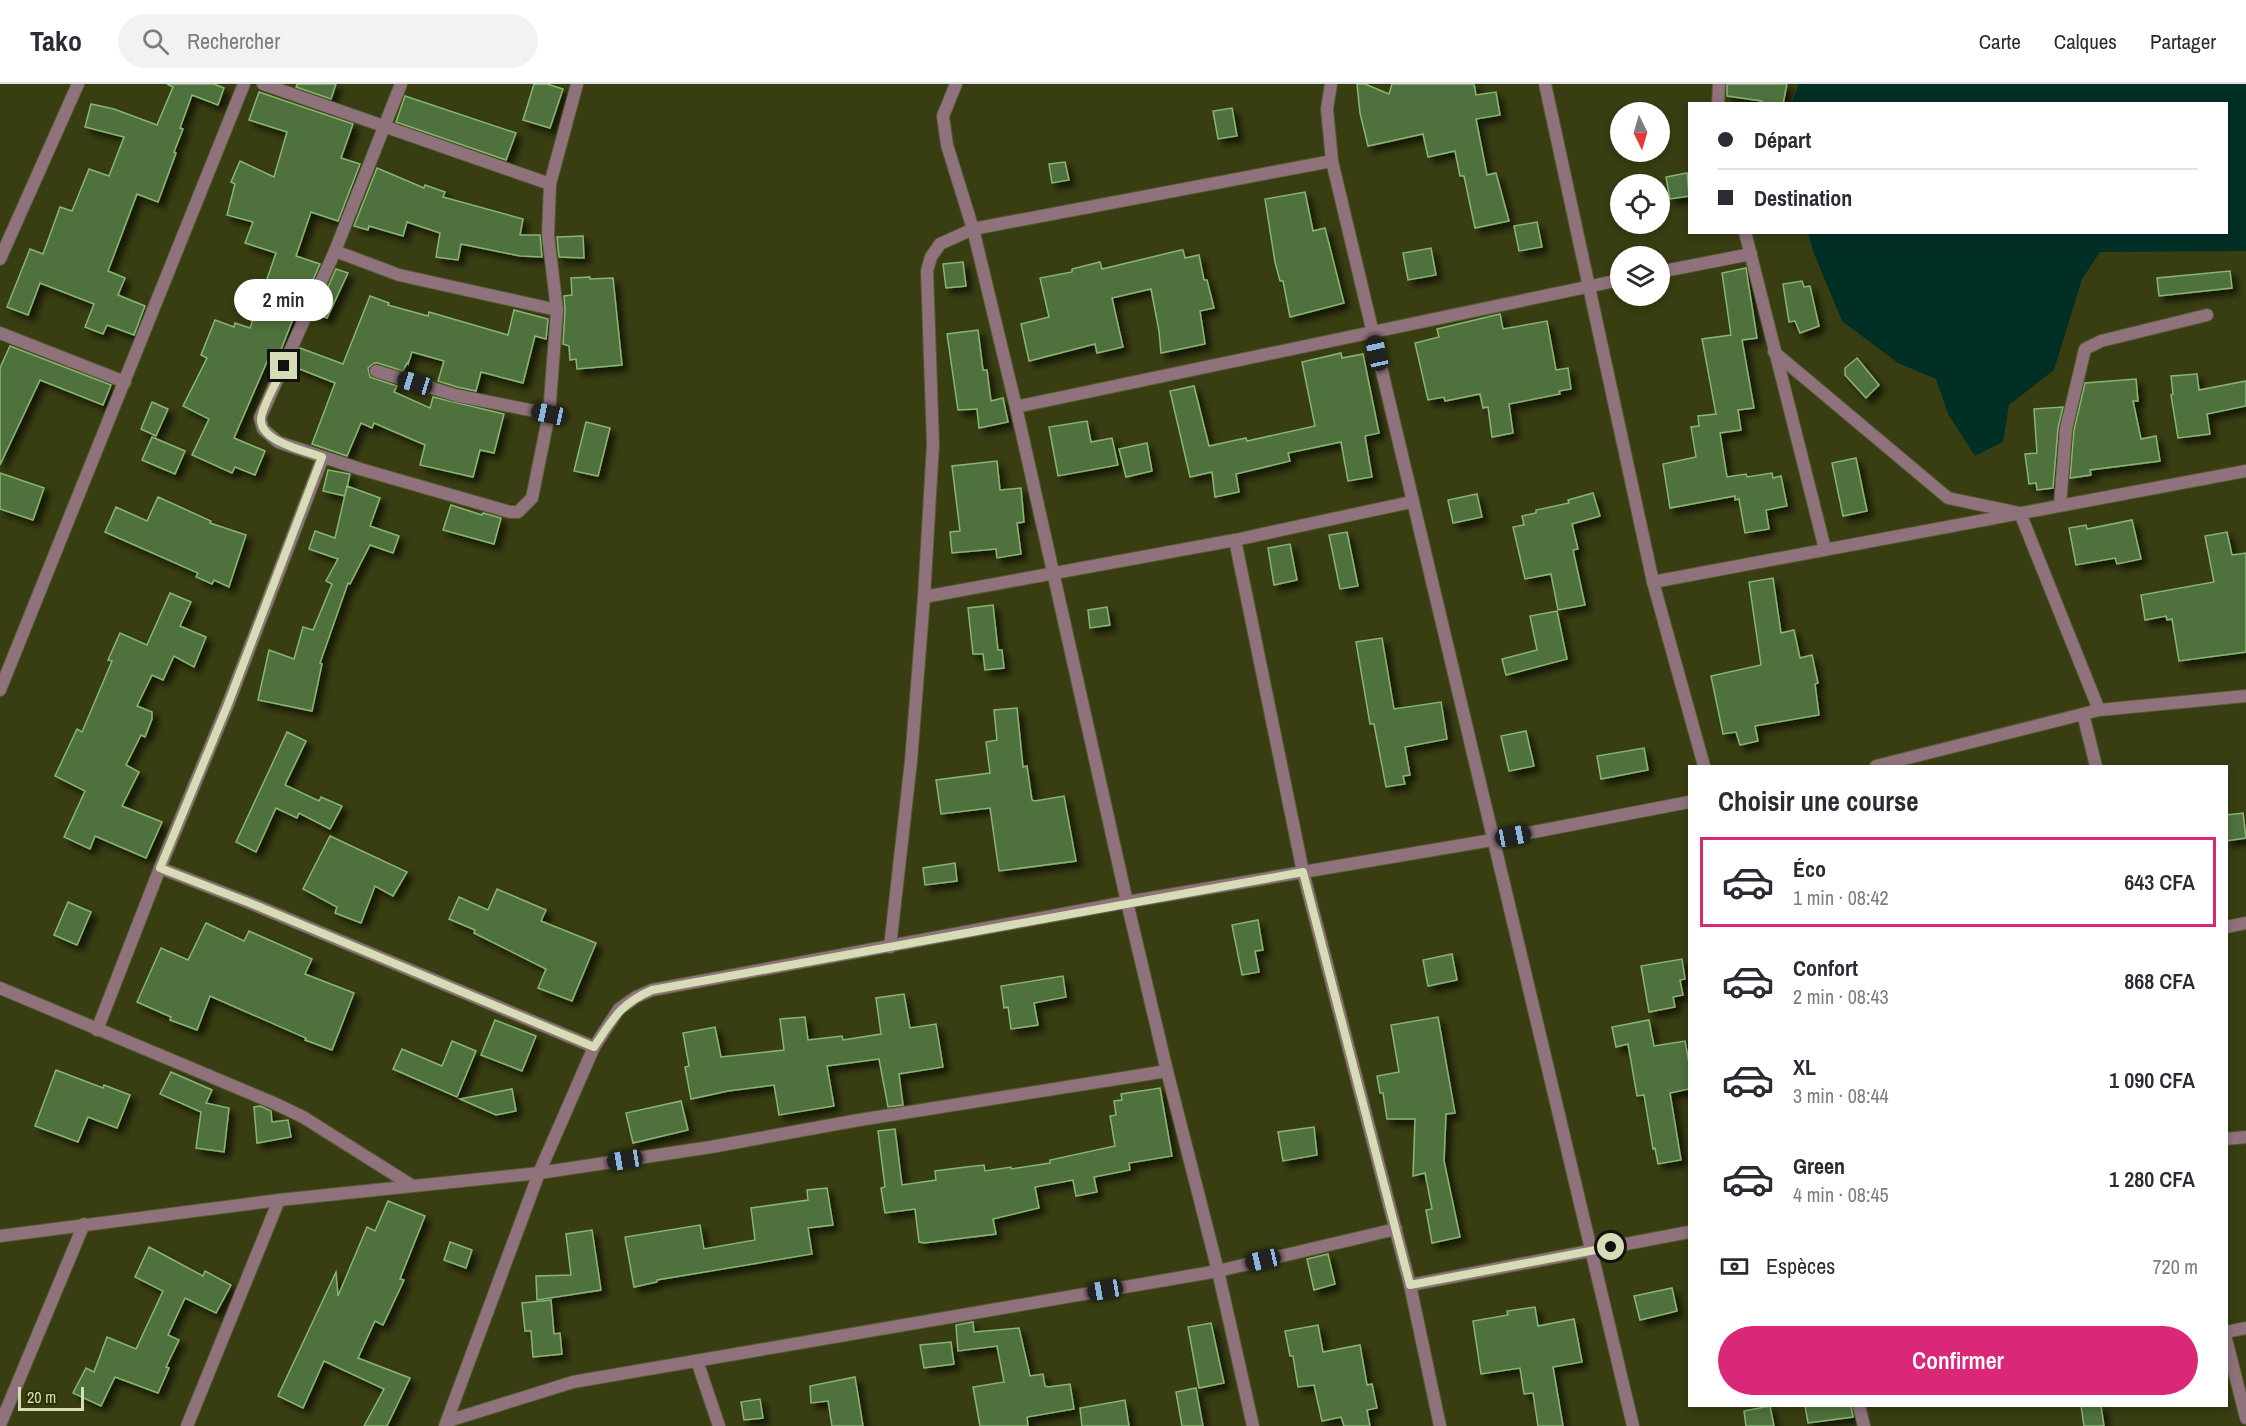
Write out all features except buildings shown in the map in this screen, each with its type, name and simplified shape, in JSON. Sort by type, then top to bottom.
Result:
[{"type":"street","points":[[0,259],[78,84]]},
{"type":"street","points":[[0,690],[244,84]]},
{"type":"street","points":[[263,84],[550,184]]},
{"type":"street","points":[[401,84],[335,251],[261,418],[263,429],[278,442],[322,457],[510,512],[518,512],[532,498],[549,414],[557,310],[548,235],[550,184],[577,84]]},
{"type":"street","points":[[956,84],[943,116],[947,145],[973,229],[1016,407],[1127,902],[1218,1271],[1253,1426]]},
{"type":"street","points":[[1330,84],[1327,109],[1332,161],[1633,1426]]},
{"type":"street","points":[[1545,84],[1653,582],[1704,765]]},
{"type":"street","points":[[1718,102],[1719,84]]},
{"type":"street","points":[[890,947],[911,761],[924,597],[933,444],[927,271],[931,257],[940,244],[973,229],[1332,161]]},
{"type":"street","points":[[1746,234],[1825,549]]},
{"type":"street","points":[[335,251],[399,275],[557,310]]},
{"type":"street","points":[[1670,270],[1751,254]]},
{"type":"street","points":[[1016,407],[1610,282]]},
{"type":"street","points":[[2060,505],[2066,429],[2085,349],[2102,341],[2207,315]]},
{"type":"street","points":[[0,333],[125,382]]},
{"type":"street","points":[[1774,352],[1948,498],[2020,513]]},
{"type":"street","points":[[376,371],[455,395],[549,414]]},
{"type":"street","points":[[97,1030],[160,868],[228,704],[322,457]]},
{"type":"street","points":[[1653,582],[2246,471]]},
{"type":"street","points":[[924,597],[1235,540],[1412,502]]},
{"type":"street","points":[[2020,513],[2099,710]]},
{"type":"street","points":[[1235,540],[1303,872],[1410,1285],[1440,1426]]},
{"type":"street","points":[[1880,765],[2099,710],[2246,696]]},
{"type":"street","points":[[2083,714],[2096,765]]},
{"type":"street","points":[[446,1424],[539,1173],[594,1047],[620,1009],[636,997],[652,990],[1127,902],[1492,840],[1688,802]]},
{"type":"street","points":[[160,868],[250,903],[594,1047]]},
{"type":"street","points":[[2228,927],[2246,923]]},
{"type":"street","points":[[0,988],[276,1104],[303,1117],[411,1185]]},
{"type":"street","points":[[0,1236],[279,1200],[539,1173],[711,1147],[859,1120],[1167,1071]]},
{"type":"street","points":[[2228,1140],[2246,1137]]},
{"type":"street","points":[[187,1426],[279,1200]]},
{"type":"street","points":[[0,1425],[84,1224]]},
{"type":"street","points":[[446,1424],[573,1382],[1218,1271],[1396,1229]]},
{"type":"street","points":[[1410,1285],[1688,1232]]},
{"type":"street","points":[[2228,1332],[2246,1328]]},
{"type":"street","points":[[2228,1347],[2246,1418]]},
{"type":"street","points":[[697,1360],[719,1426]]},
{"type":"street","points":[[1859,1407],[1864,1426]]},
{"type":"water","points":[[1799,84],[2246,84],[2246,251],[2100,252],[2082,279],[2054,370],[2009,405],[2003,442],[1975,456],[1948,414],[1936,379],[1898,363],[1842,321],[1808,234],[2228,234],[2228,102],[1792,102]]},
{"type":"route","points":[[284,366],[261,418],[263,429],[278,442],[322,457],[228,704],[160,868],[250,903],[594,1047],[620,1009],[636,997],[652,990],[1127,902],[1303,872],[1410,1285],[1611,1247]]}]
